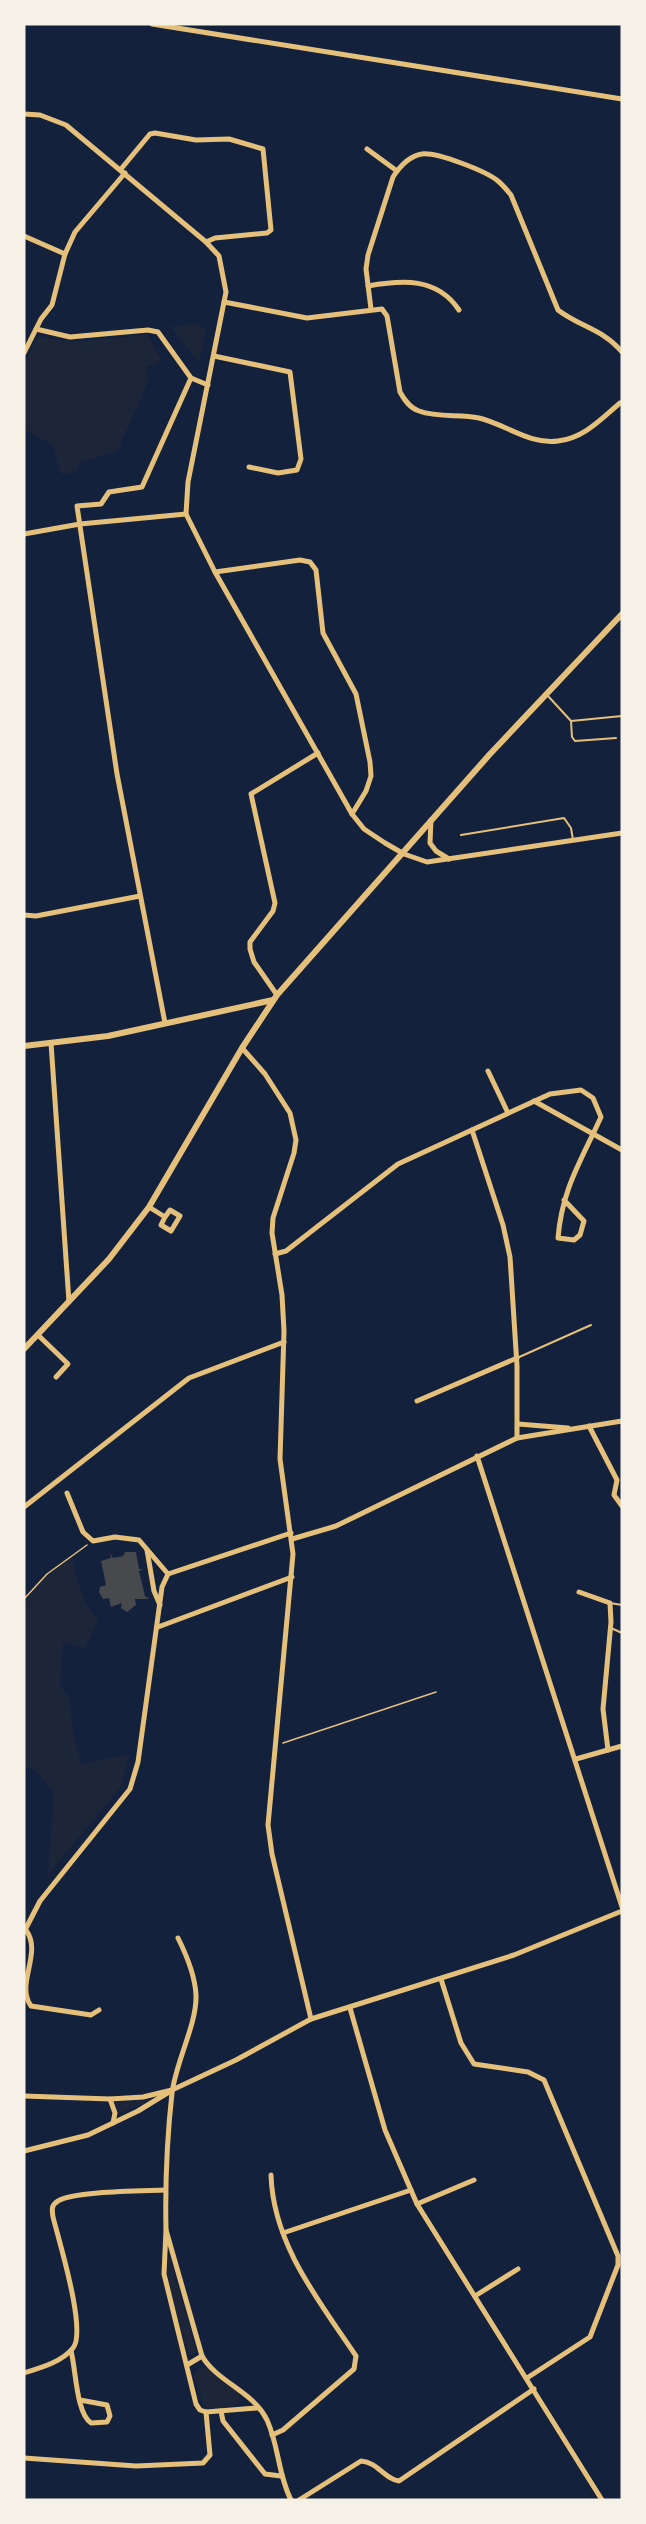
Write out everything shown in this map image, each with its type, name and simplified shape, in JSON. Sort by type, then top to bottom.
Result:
[{"type":"street","points":[[152,24],[622,99]]},
{"type":"street","points":[[24,114],[40,115],[66,124],[206,242],[219,256],[226,292],[188,482],[186,514],[215,572],[352,814],[364,829],[404,854],[427,862],[622,833]]},
{"type":"street","points":[[24,353],[55,297],[65,254],[88,214],[150,134],[155,132],[196,140],[229,139],[263,149],[271,230],[267,233],[215,238],[206,242]]},
{"type":"street","points":[[367,148],[397,171]]},
{"type":"street","points":[[371,309],[366,269],[368,255],[397,171],[411,158],[432,155],[486,174],[499,182],[511,195],[558,310],[569,319],[603,333],[622,352]]},
{"type":"street","points":[[24,236],[65,254]]},
{"type":"street","points":[[368,286],[398,281],[416,282],[436,289],[452,299],[459,310]]},
{"type":"street","points":[[224,302],[306,318],[382,309],[387,315],[400,392],[406,402],[416,410],[429,414],[479,418],[538,441],[557,442],[589,430],[621,403]]},
{"type":"street","points":[[36,329],[70,337],[148,330],[158,332],[190,378],[208,385]]},
{"type":"street","points":[[214,356],[290,372],[301,459],[297,470],[278,473],[249,467]]},
{"type":"street","points":[[165,1023],[117,774],[77,506],[101,504],[110,492],[142,487],[190,378]]},
{"type":"street","points":[[24,534],[80,524],[186,514]]},
{"type":"street","points":[[215,572],[300,560],[310,562],[316,570],[323,633],[356,694],[370,762],[371,776],[366,791],[352,814]]},
{"type":"street","points":[[24,1349],[109,1259],[149,1207],[242,1048],[275,998],[404,854],[431,820],[622,614]]},
{"type":"street","points":[[275,998],[254,962],[250,949],[250,942],[273,911],[275,903],[250,794],[318,753]]},
{"type":"street","points":[[431,820],[430,843],[436,851],[449,859]]},
{"type":"street","points":[[24,915],[36,916],[140,896]]},
{"type":"street","points":[[24,1046],[108,1036],[275,998]]},
{"type":"street","points":[[51,1043],[69,1302]]},
{"type":"street","points":[[242,1048],[265,1074],[290,1113],[295,1128],[294,1153],[273,1218],[275,1254],[282,1295],[284,1342],[280,1459],[291,1536],[292,1578],[268,1825],[272,1854],[311,2019]]},
{"type":"street","points":[[488,1071],[508,1113]]},
{"type":"street","points":[[275,1254],[286,1251],[398,1164],[550,1094],[581,1090],[593,1098],[601,1117],[569,1182],[564,1200],[558,1238],[574,1240],[580,1235],[584,1221],[564,1200]]},
{"type":"street","points":[[534,1101],[622,1150]]},
{"type":"street","points":[[472,1130],[503,1225],[510,1257],[517,1358],[517,1438]]},
{"type":"street","points":[[149,1207],[165,1217]]},
{"type":"street","points":[[38,1335],[68,1364],[56,1377]]},
{"type":"street","points":[[24,1507],[189,1378],[284,1342]]},
{"type":"street","points":[[417,1401],[517,1358]]},
{"type":"street","points":[[99,2010],[91,2015],[31,2006],[27,2000],[26,1988],[32,1944],[25,1931],[40,1901],[130,1789],[138,1762],[164,1580],[168,1574],[291,1536],[336,1526],[517,1438],[622,1421]]},
{"type":"street","points":[[518,1424],[569,1428]]},
{"type":"street","points":[[589,1426],[619,1479],[614,1495],[622,1506]]},
{"type":"street","points":[[24,2151],[88,2135],[311,2019],[514,1955],[622,1909],[576,1759],[477,1456]]},
{"type":"street","points":[[67,1493],[82,1532],[93,1541],[128,1538],[139,1540],[168,1574]]},
{"type":"street","points":[[147,1548],[151,1576],[160,1607]]},
{"type":"street","points":[[151,1576],[164,1580]]},
{"type":"street","points":[[158,1627],[292,1578]]},
{"type":"street","points":[[579,1592],[610,1603],[603,1709],[608,1750]]},
{"type":"street","points":[[576,1759],[622,1746]]},
{"type":"street","points":[[178,1938],[188,1959],[196,1996],[193,2017],[180,2055],[172,2090],[165,2190],[164,2274],[196,2404],[200,2410],[207,2412],[257,2408]]},
{"type":"street","points":[[441,1979],[461,2043],[474,2064],[528,2072],[544,2080],[618,2256],[618,2265],[590,2337],[527,2378]]},
{"type":"street","points":[[350,2008],[385,2130],[417,2204],[602,2500]]},
{"type":"street","points":[[24,2096],[110,2099],[142,2097],[172,2090]]},
{"type":"street","points":[[110,2099],[115,2113],[113,2123]]},
{"type":"street","points":[[271,2175],[272,2195],[291,2256],[356,2356],[354,2369],[283,2430],[272,2435]]},
{"type":"street","points":[[417,2204],[474,2180]]},
{"type":"street","points":[[24,2373],[65,2356],[78,2337],[69,2280],[52,2207],[56,2201],[65,2198],[165,2190]]},
{"type":"street","points":[[283,2233],[411,2190]]},
{"type":"street","points":[[166,2230],[202,2356],[206,2363],[241,2390],[267,2419],[281,2476],[291,2500]]},
{"type":"street","points":[[475,2296],[518,2269]]},
{"type":"street","points":[[70,2351],[80,2400],[85,2419],[91,2423],[107,2422],[110,2416],[107,2405],[80,2400]]},
{"type":"street","points":[[187,2365],[202,2356]]},
{"type":"street","points":[[299,2500],[361,2461],[372,2463],[390,2479],[399,2481],[534,2389]]},
{"type":"street","points":[[221,2411],[223,2421],[265,2474],[281,2476]]},
{"type":"street","points":[[24,2458],[136,2466],[203,2463],[210,2455],[207,2412]]},
{"type":"lane","points":[[546,694],[571,721],[572,737],[575,741],[616,738]]},
{"type":"lane","points":[[571,721],[622,716]]},
{"type":"lane","points":[[461,835],[564,818],[571,828],[573,840]]},
{"type":"lane","points":[[517,1358],[591,1325]]},
{"type":"lane","points":[[610,1603],[622,1605]]},
{"type":"lane","points":[[610,1628],[622,1633]]},
{"type":"path","points":[[24,1599],[47,1574],[93,1541]]},
{"type":"path","points":[[276,1742],[284,1743],[436,1692]]},
{"type":"shaded area","points":[[197,323],[206,331],[199,363],[171,327]]},
{"type":"shaded area","points":[[147,335],[162,360],[145,368],[149,380],[117,452],[81,462],[76,472],[61,474],[53,445],[24,430],[24,364],[38,336],[72,342]]},
{"type":"shaded area","points":[[72,1555],[83,1597],[98,1619],[85,1649],[63,1642],[60,1686],[69,1697],[74,1738],[81,1764],[129,1754],[121,1787],[48,1874],[54,1792],[35,1770],[24,1768],[24,1604],[34,1587]]},
{"type":"shaded area","points":[[147,2100],[147,2102],[118,2114],[116,2102]]},
{"type":"shaded area","points":[[169,2256],[196,2350],[193,2356],[189,2354],[170,2287],[167,2263]]},
{"type":"shaded area","points":[[198,2368],[206,2368],[239,2393],[239,2403],[222,2408],[204,2406],[194,2377]]},
{"type":"building","points":[[125,1552],[136,1552],[139,1569],[144,1569],[139,1571],[145,1596],[149,1599],[135,1599],[136,1605],[127,1612],[121,1608],[122,1603],[111,1607],[109,1598],[103,1599],[99,1592],[100,1587],[106,1585],[101,1561],[111,1558],[110,1553],[113,1558],[123,1556]]}]
